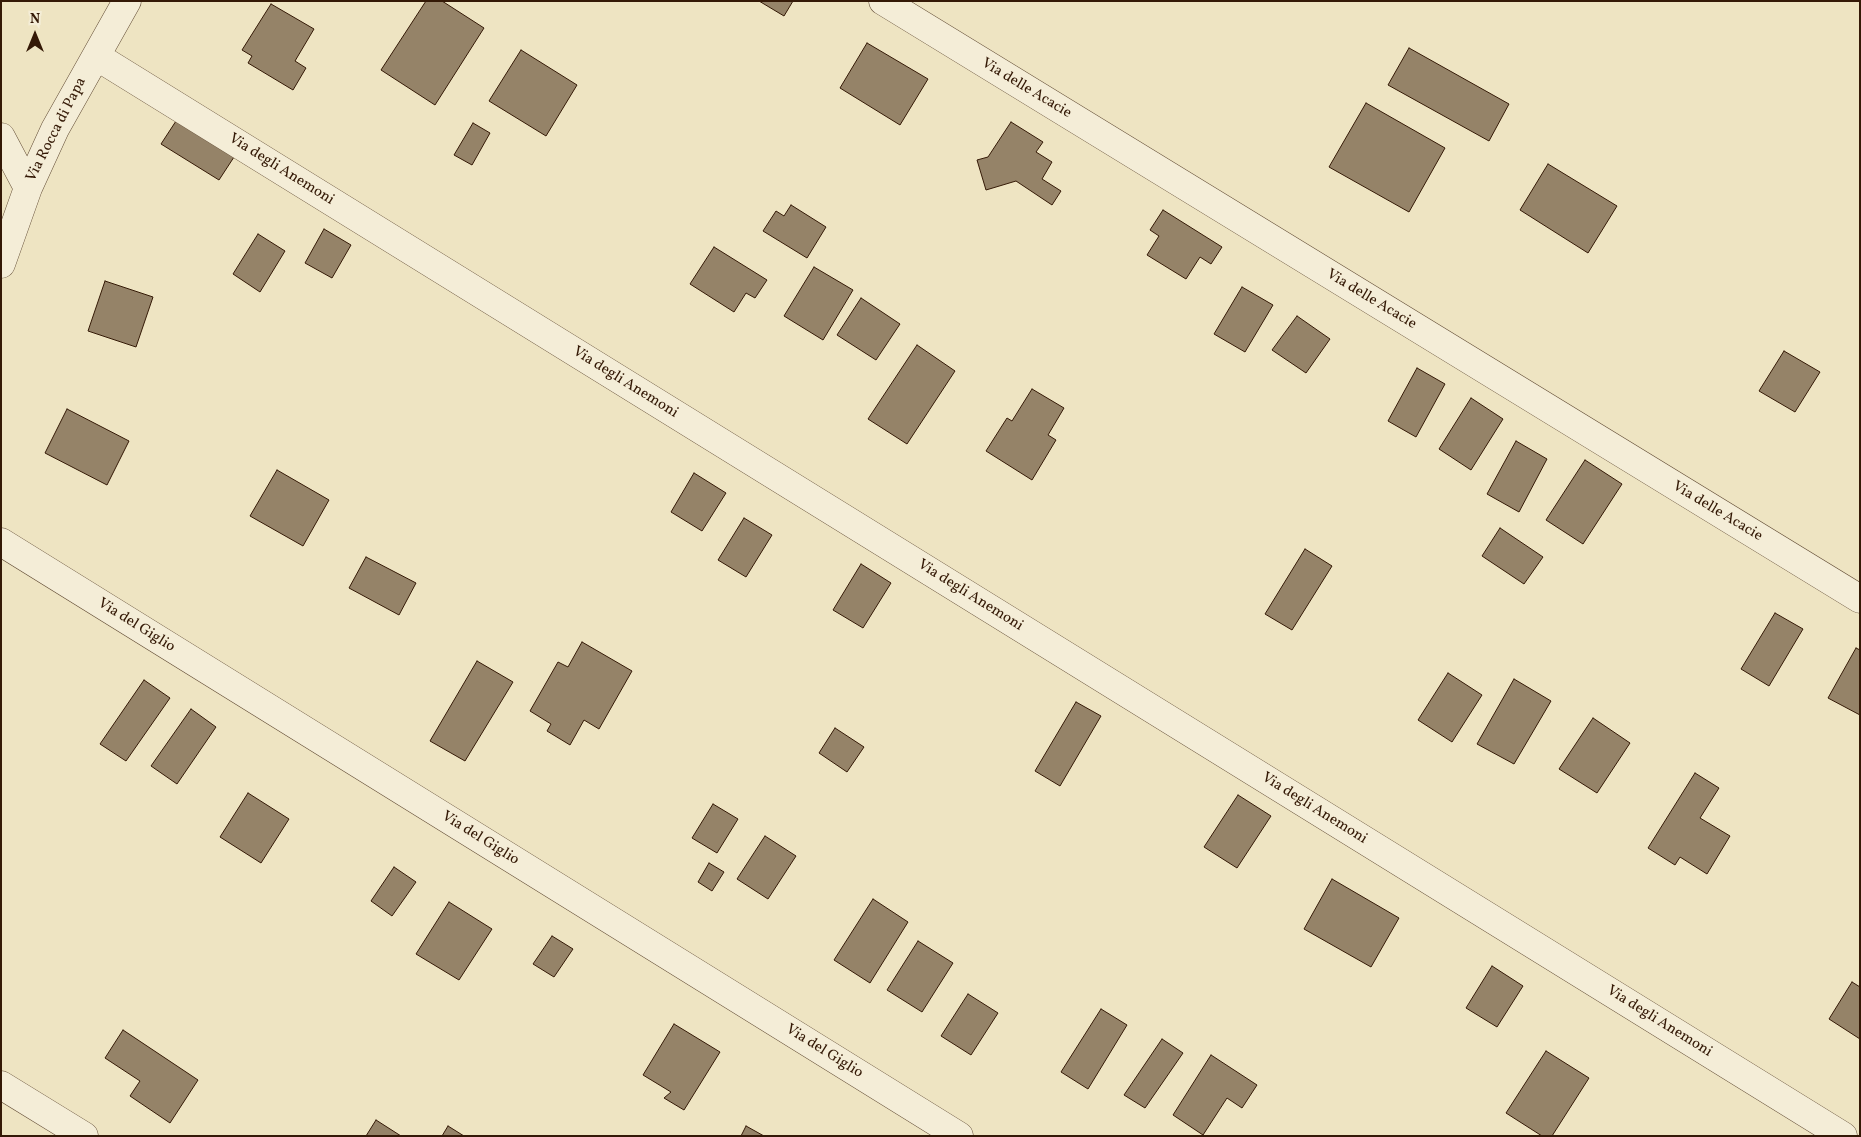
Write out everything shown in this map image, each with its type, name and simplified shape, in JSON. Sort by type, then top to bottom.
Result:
[{"type":"street","name":"Via Rocca di Papa","points":[[1,264],[28,188],[63,112],[127,1]]},
{"type":"street","name":"Via delle Acacie","points":[[883,1],[1860,599]]},
{"type":"street","name":"Via degli Anemoni","points":[[96,56],[1843,1136]]},
{"type":"street","points":[[1,137],[28,188]]},
{"type":"street","name":"Via del Giglio","points":[[1,542],[959,1136]]},
{"type":"street","points":[[1,1085],[84,1136]]},
{"type":"building","points":[[426,1],[442,1],[484,28],[435,105],[381,70]]},
{"type":"building","points":[[759,1],[793,1],[784,16]]},
{"type":"building","points":[[271,4],[314,29],[295,61],[306,68],[293,90],[248,63],[252,56],[242,50]]},
{"type":"building","points":[[867,43],[928,79],[900,125],[840,88]]},
{"type":"building","points":[[1409,48],[1509,104],[1489,141],[1388,85]]},
{"type":"building","points":[[521,50],[577,85],[546,136],[489,101]]},
{"type":"building","points":[[1366,103],[1445,148],[1409,212],[1329,167]]},
{"type":"building","points":[[178,118],[236,154],[219,180],[161,144]]},
{"type":"building","points":[[1011,122],[1043,142],[1036,152],[1052,162],[1042,179],[1061,191],[1052,205],[1016,181],[986,190],[977,160],[988,157]]},
{"type":"building","points":[[473,123],[490,133],[472,165],[454,155]]},
{"type":"building","points":[[1548,164],[1617,206],[1588,253],[1520,210]]},
{"type":"building","points":[[791,205],[826,227],[807,258],[763,231],[776,211],[784,216]]},
{"type":"building","points":[[1163,210],[1222,247],[1211,264],[1200,257],[1186,279],[1147,255],[1159,236],[1150,230]]},
{"type":"building","points":[[324,229],[351,245],[332,278],[305,263]]},
{"type":"building","points":[[258,234],[285,251],[260,292],[233,274]]},
{"type":"building","points":[[714,247],[767,280],[755,298],[746,293],[734,312],[690,284]]},
{"type":"building","points":[[814,267],[853,290],[823,340],[784,316]]},
{"type":"building","points":[[105,281],[153,297],[136,347],[88,331]]},
{"type":"building","points":[[1242,287],[1273,305],[1245,352],[1214,334]]},
{"type":"building","points":[[861,298],[900,324],[876,360],[837,335]]},
{"type":"building","points":[[1297,316],[1330,339],[1306,373],[1272,350]]},
{"type":"building","points":[[917,345],[955,371],[907,444],[868,419]]},
{"type":"building","points":[[1784,351],[1820,372],[1795,412],[1759,391]]},
{"type":"building","points":[[1417,368],[1445,384],[1416,437],[1388,421]]},
{"type":"building","points":[[1032,389],[1064,408],[1048,435],[1056,440],[1032,480],[986,451],[1007,418],[1012,421]]},
{"type":"building","points":[[1471,398],[1503,419],[1471,470],[1439,449]]},
{"type":"building","points":[[67,409],[129,441],[107,485],[45,453]]},
{"type":"building","points":[[1516,441],[1547,459],[1519,512],[1487,494]]},
{"type":"building","points":[[1585,460],[1622,484],[1583,544],[1546,520]]},
{"type":"building","points":[[277,470],[329,500],[303,546],[250,516]]},
{"type":"building","points":[[694,473],[726,493],[702,531],[671,512]]},
{"type":"building","points":[[744,518],[772,535],[746,577],[718,560]]},
{"type":"building","points":[[1500,528],[1543,557],[1524,584],[1482,556]]},
{"type":"building","points":[[1305,549],[1332,566],[1292,630],[1265,614]]},
{"type":"building","points":[[366,557],[416,583],[399,615],[349,588]]},
{"type":"building","points":[[861,564],[891,583],[863,628],[833,610]]},
{"type":"building","points":[[1775,613],[1803,629],[1769,686],[1741,669]]},
{"type":"building","points":[[582,642],[632,671],[599,729],[584,720],[570,745],[547,731],[551,724],[530,711],[558,662],[568,667]]},
{"type":"building","points":[[1856,648],[1860,650],[1860,715],[1828,698]]},
{"type":"building","points":[[477,661],[513,682],[465,761],[430,741]]},
{"type":"building","points":[[1448,673],[1482,695],[1452,742],[1418,720]]},
{"type":"building","points":[[1514,679],[1551,701],[1514,764],[1477,744]]},
{"type":"building","points":[[144,680],[170,698],[126,761],[100,744]]},
{"type":"building","points":[[1076,702],[1101,716],[1060,786],[1035,771]]},
{"type":"building","points":[[191,709],[216,727],[177,784],[151,766]]},
{"type":"building","points":[[1593,718],[1630,743],[1597,793],[1559,769]]},
{"type":"building","points":[[835,728],[864,747],[847,772],[819,753]]},
{"type":"building","points":[[1695,773],[1719,788],[1700,818],[1730,836],[1707,874],[1680,857],[1675,865],[1648,848]]},
{"type":"building","points":[[248,793],[289,819],[261,863],[220,837]]},
{"type":"building","points":[[1238,795],[1271,816],[1237,868],[1204,847]]},
{"type":"building","points":[[713,804],[738,819],[717,853],[692,838]]},
{"type":"building","points":[[765,836],[796,856],[768,899],[737,879]]},
{"type":"building","points":[[709,863],[724,872],[712,891],[698,882]]},
{"type":"building","points":[[394,867],[416,882],[392,916],[371,901]]},
{"type":"building","points":[[1332,879],[1399,918],[1371,967],[1304,929]]},
{"type":"building","points":[[873,899],[908,922],[870,983],[834,960]]},
{"type":"building","points":[[449,902],[492,929],[459,980],[416,954]]},
{"type":"building","points":[[552,936],[573,949],[554,977],[533,964]]},
{"type":"building","points":[[918,941],[953,963],[922,1012],[887,990]]},
{"type":"building","points":[[1492,966],[1523,986],[1497,1027],[1466,1008]]},
{"type":"building","points":[[1852,982],[1860,987],[1860,1039],[1829,1019]]},
{"type":"building","points":[[968,994],[998,1013],[971,1055],[941,1036]]},
{"type":"building","points":[[1101,1009],[1127,1025],[1088,1089],[1061,1072]]},
{"type":"building","points":[[674,1024],[720,1052],[684,1110],[664,1098],[671,1092],[643,1075]]},
{"type":"building","points":[[123,1030],[198,1080],[170,1123],[130,1096],[140,1081],[105,1058]]},
{"type":"building","points":[[1162,1039],[1183,1053],[1145,1108],[1124,1095]]},
{"type":"building","points":[[1546,1051],[1589,1078],[1552,1136],[1542,1136],[1506,1113]]},
{"type":"building","points":[[1211,1055],[1257,1085],[1242,1108],[1227,1098],[1203,1135],[1173,1115]]},
{"type":"building","points":[[376,1120],[401,1136],[366,1136]]},
{"type":"building","points":[[448,1126],[464,1136],[442,1136]]},
{"type":"building","points":[[746,1126],[764,1136],[741,1136]]}]
